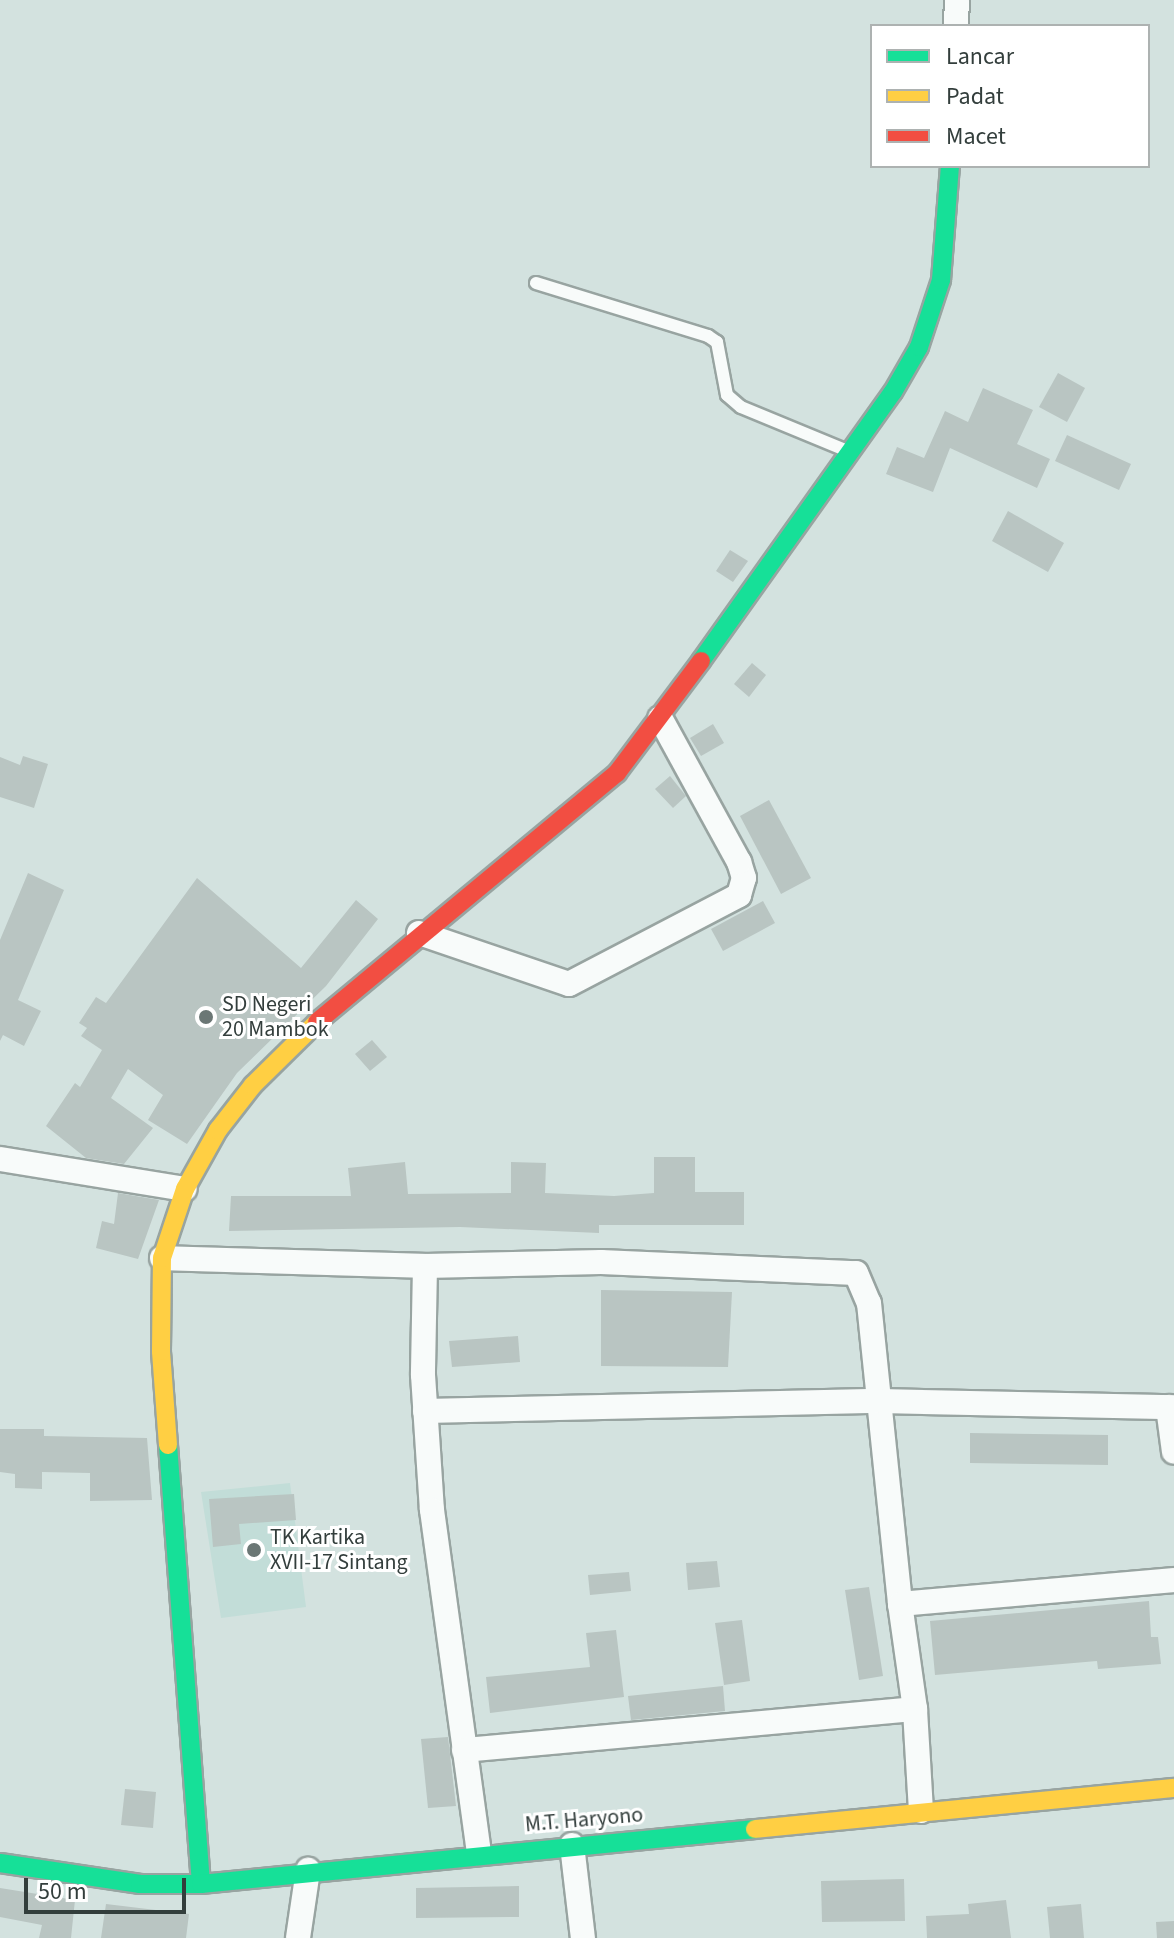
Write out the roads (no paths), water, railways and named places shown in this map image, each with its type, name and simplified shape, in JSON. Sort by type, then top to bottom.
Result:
[{"type":"main road","points":[[201,1884],[165,1420],[162,1258],[185,1189],[218,1130],[253,1085],[333,1006],[617,773],[660,718],[893,392],[930,318],[945,252],[950,168]]},
{"type":"main road","name":"M.T. Haryono","points":[[0,1863],[140,1884],[201,1884],[479,1853],[1174,1788]]},
{"type":"street","points":[[956,24],[957,0]]},
{"type":"street","points":[[419,933],[569,984],[739,895],[744,878],[739,862],[660,718]]},
{"type":"street","points":[[0,1159],[185,1189]]},
{"type":"street","points":[[162,1258],[425,1266],[615,1262],[856,1273],[868,1295],[900,1604],[915,1709],[921,1811]]},
{"type":"street","points":[[425,1266],[425,1411],[432,1510],[479,1853]]},
{"type":"street","points":[[425,1411],[880,1401],[1171,1407],[1174,1452]]},
{"type":"street","points":[[900,1604],[1174,1580]]},
{"type":"street","points":[[464,1750],[915,1709]]},
{"type":"street","points":[[572,1845],[583,1938]]},
{"type":"street","points":[[298,1938],[308,1870]]},
{"type":"lane","points":[[536,283],[708,336],[717,342],[727,395],[741,407],[851,452]]},
{"type":"place","name":"SD Negeri 20 Mambok","points":[[206,1017]]},
{"type":"place","name":"TK Kartika XVII-17 Sintang","points":[[254,1550]]}]
